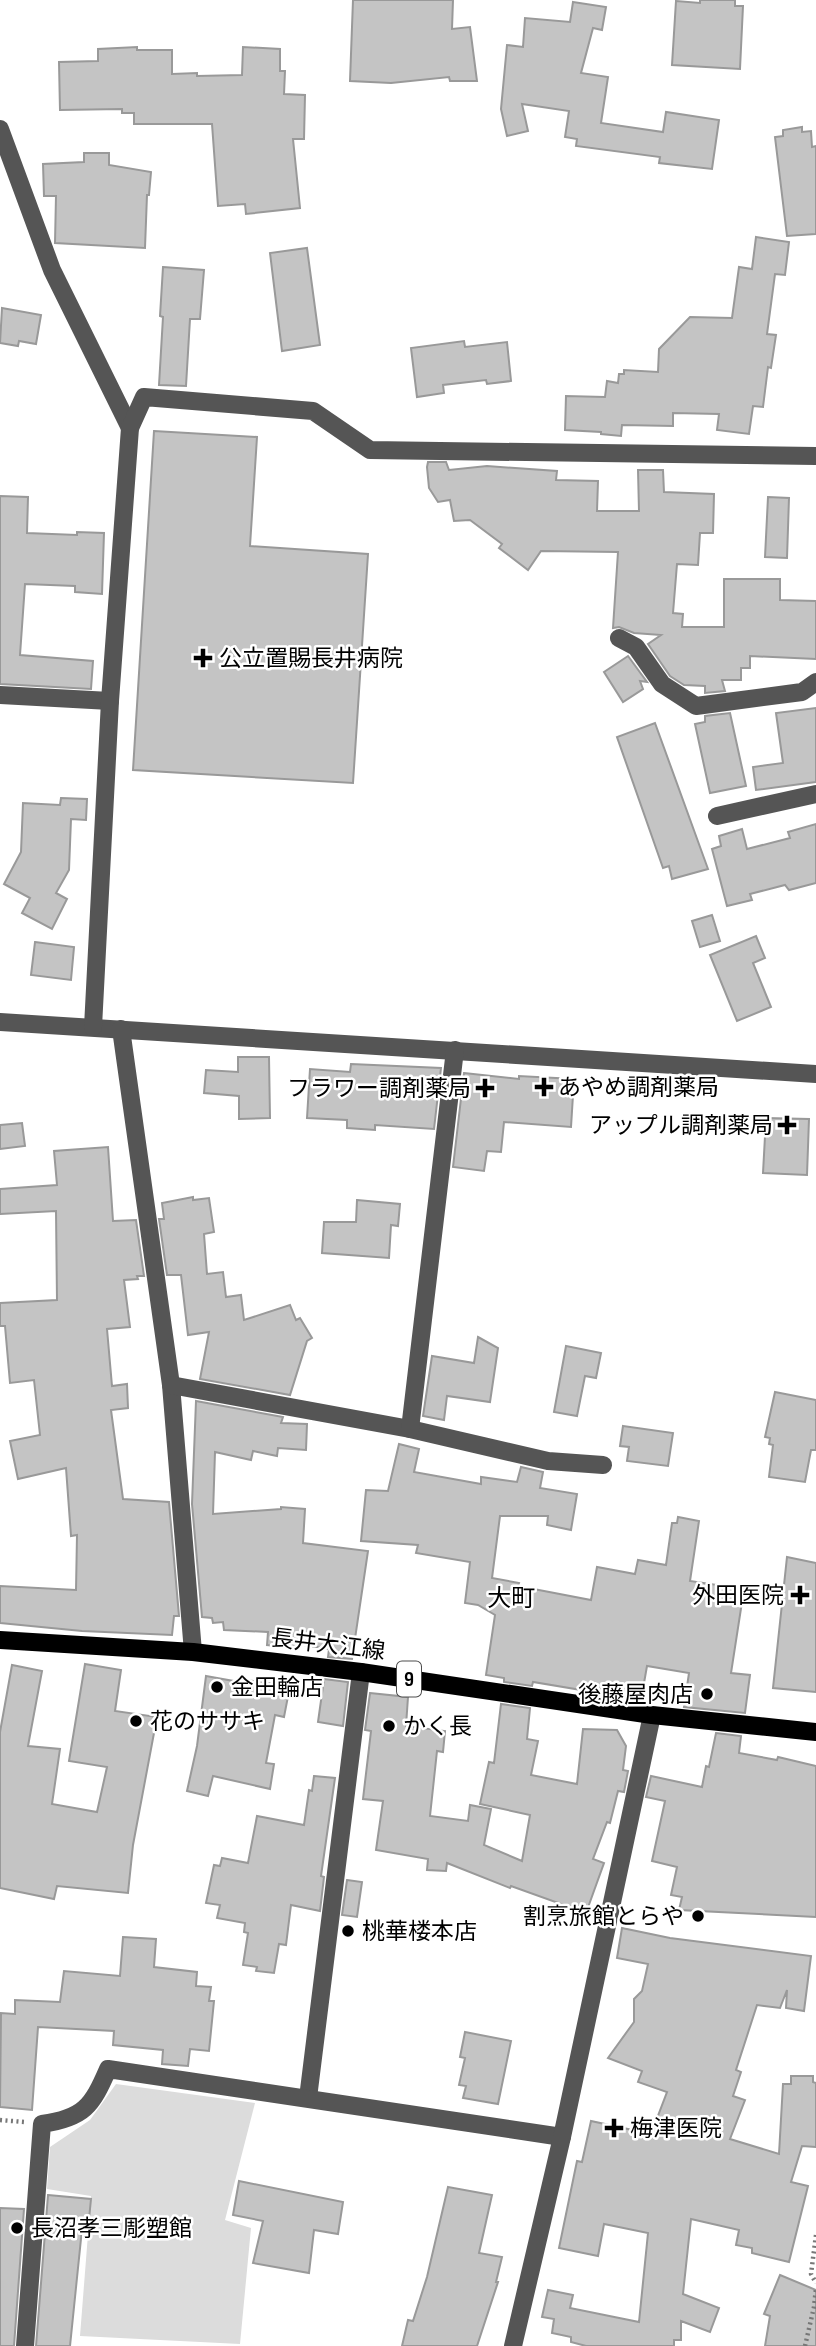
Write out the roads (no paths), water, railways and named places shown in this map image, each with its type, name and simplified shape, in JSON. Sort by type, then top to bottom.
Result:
[{"type":"main road","name":"長井大江線","points":[[0,1640],[192,1652],[361,1672],[652,1715],[816,1732]]},
{"type":"street","points":[[0,129],[52,270],[130,428]]},
{"type":"street","points":[[93,1027],[110,701],[130,428],[144,397],[313,411],[370,450],[816,456]]},
{"type":"street","points":[[620,638],[636,647],[662,684],[696,706],[802,691],[816,682]]},
{"type":"street","points":[[0,695],[110,701]]},
{"type":"street","points":[[717,816],[816,794]]},
{"type":"street","points":[[0,1022],[816,1074]]},
{"type":"street","points":[[121,1029],[171,1385],[192,1652]]},
{"type":"street","points":[[410,1429],[455,1050]]},
{"type":"street","points":[[171,1385],[410,1429],[548,1461],[603,1465]]},
{"type":"street","points":[[308,2098],[361,1672]]},
{"type":"street","points":[[513,2346],[562,2137],[652,1715]]},
{"type":"street","points":[[25,2346],[42,2124],[67,2120],[94,2100],[108,2069],[562,2137]]},
{"type":"place","name":"公立置賜長井病院","points":[[203,658]]},
{"type":"place","name":"あやめ調剤薬局","points":[[544,1087]]},
{"type":"place","name":"フラワー調剤薬局","points":[[485,1088]]},
{"type":"place","name":"アップル調剤薬局","points":[[787,1125]]},
{"type":"place","name":"外田医院","points":[[800,1595]]},
{"type":"place","name":"金田輪店","points":[[217,1687]]},
{"type":"place","name":"後藤屋肉店","points":[[707,1694]]},
{"type":"place","name":"花のササキ","points":[[136,1721]]},
{"type":"place","name":"かく長","points":[[389,1726]]},
{"type":"place","name":"割烹旅館とらや","points":[[698,1916]]},
{"type":"place","name":"桃華楼本店","points":[[348,1931]]},
{"type":"place","name":"梅津医院","points":[[614,2128]]},
{"type":"place","name":"長沼孝三彫塑館","points":[[17,2228]]},
{"type":"district","name":"大町","points":[[511,1598]]}]
